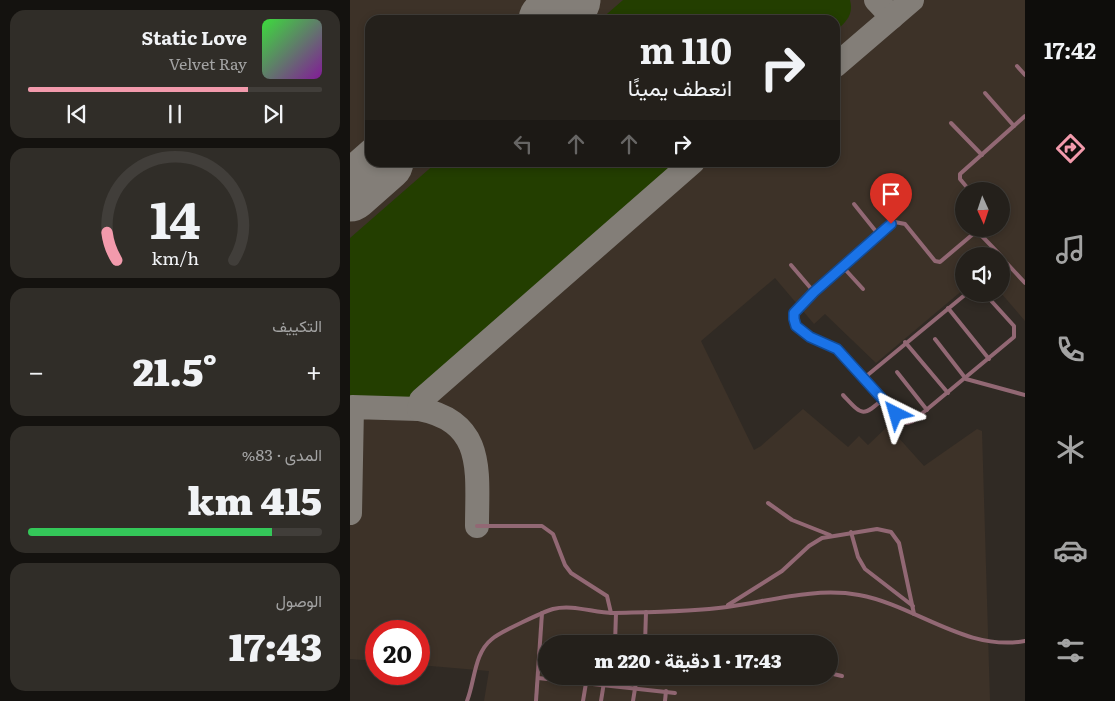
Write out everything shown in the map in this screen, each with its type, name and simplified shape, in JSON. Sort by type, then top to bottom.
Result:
[{"type":"lane","points":[[1017,66],[1025,75]]},
{"type":"lane","points":[[985,93],[1014,126]]},
{"type":"lane","points":[[963,182],[959,176],[1025,116]]},
{"type":"lane","points":[[951,123],[982,154]]},
{"type":"lane","points":[[854,204],[878,234]]},
{"type":"lane","points":[[968,238],[940,262],[936,261],[902,222],[895,222],[878,234],[814,292],[794,313],[794,323],[810,337],[837,349],[904,422],[913,421],[1012,340],[1015,329],[992,302]]},
{"type":"lane","points":[[791,265],[814,292]]},
{"type":"lane","points":[[842,266],[863,289]]},
{"type":"lane","points":[[1010,267],[1025,283]]},
{"type":"lane","points":[[864,378],[905,342],[956,302]]},
{"type":"lane","points":[[948,308],[989,358]]},
{"type":"lane","points":[[935,338],[966,379],[1025,395]]},
{"type":"lane","points":[[905,342],[948,393]]},
{"type":"lane","points":[[897,372],[927,410]]},
{"type":"lane","points":[[843,395],[858,412],[864,414],[869,412],[883,399]]},
{"type":"lane","points":[[768,503],[792,520],[830,535]]},
{"type":"lane","points":[[477,526],[536,524],[548,529],[556,540],[568,570],[607,596],[614,613],[616,635]]},
{"type":"lane","points":[[725,607],[782,571],[815,542],[830,535],[884,529],[896,537],[914,614]]},
{"type":"lane","points":[[851,532],[858,557],[865,569],[913,606]]},
{"type":"lane","points":[[467,701],[485,645],[496,636],[542,613],[566,608],[614,613],[646,612],[725,607],[802,595],[839,593],[876,599],[963,636],[988,640],[1025,641]]},
{"type":"lane","points":[[645,635],[646,612]]},
{"type":"lane","points":[[541,635],[542,613]]},
{"type":"lane","points":[[838,675],[842,676]]},
{"type":"lane","points":[[536,701],[538,678]]},
{"type":"lane","points":[[583,701],[586,685]]},
{"type":"lane","points":[[601,701],[603,685],[675,693]]},
{"type":"lane","points":[[633,701],[636,685]]},
{"type":"lane","points":[[665,701],[666,692]]},
{"type":"shaded area","points":[[350,0],[1025,0],[1025,321],[1009,302],[1010,247],[955,247],[955,297],[876,363],[825,314],[814,324],[775,278],[701,341],[754,450],[803,409],[848,447],[859,436],[868,445],[888,426],[924,466],[977,429],[982,431],[990,701],[484,701],[489,671],[430,666],[430,620],[365,620],[365,660],[350,659]]},
{"type":"green space","points":[[623,0],[850,0],[851,5],[850,14],[840,27],[840,15],[606,15]]},
{"type":"green space","points":[[431,167],[682,167],[451,366],[408,399],[350,397],[350,238]]},
{"type":"taxiway","points":[[876,0],[892,17]]},
{"type":"taxiway","points":[[840,62],[912,0]]},
{"type":"taxiway","points":[[477,526],[476,469],[473,452],[467,437],[456,425],[441,416],[419,409],[421,400],[687,167]]},
{"type":"taxiway","points":[[350,513],[352,407],[419,409]]},
{"type":"runway","points":[[554,15],[571,0]]},
{"type":"runway","points":[[350,192],[378,167]]},
{"type":"route","points":[[891,224],[814,292],[801,308],[794,313],[794,323],[810,337],[837,349],[896,414]]}]
